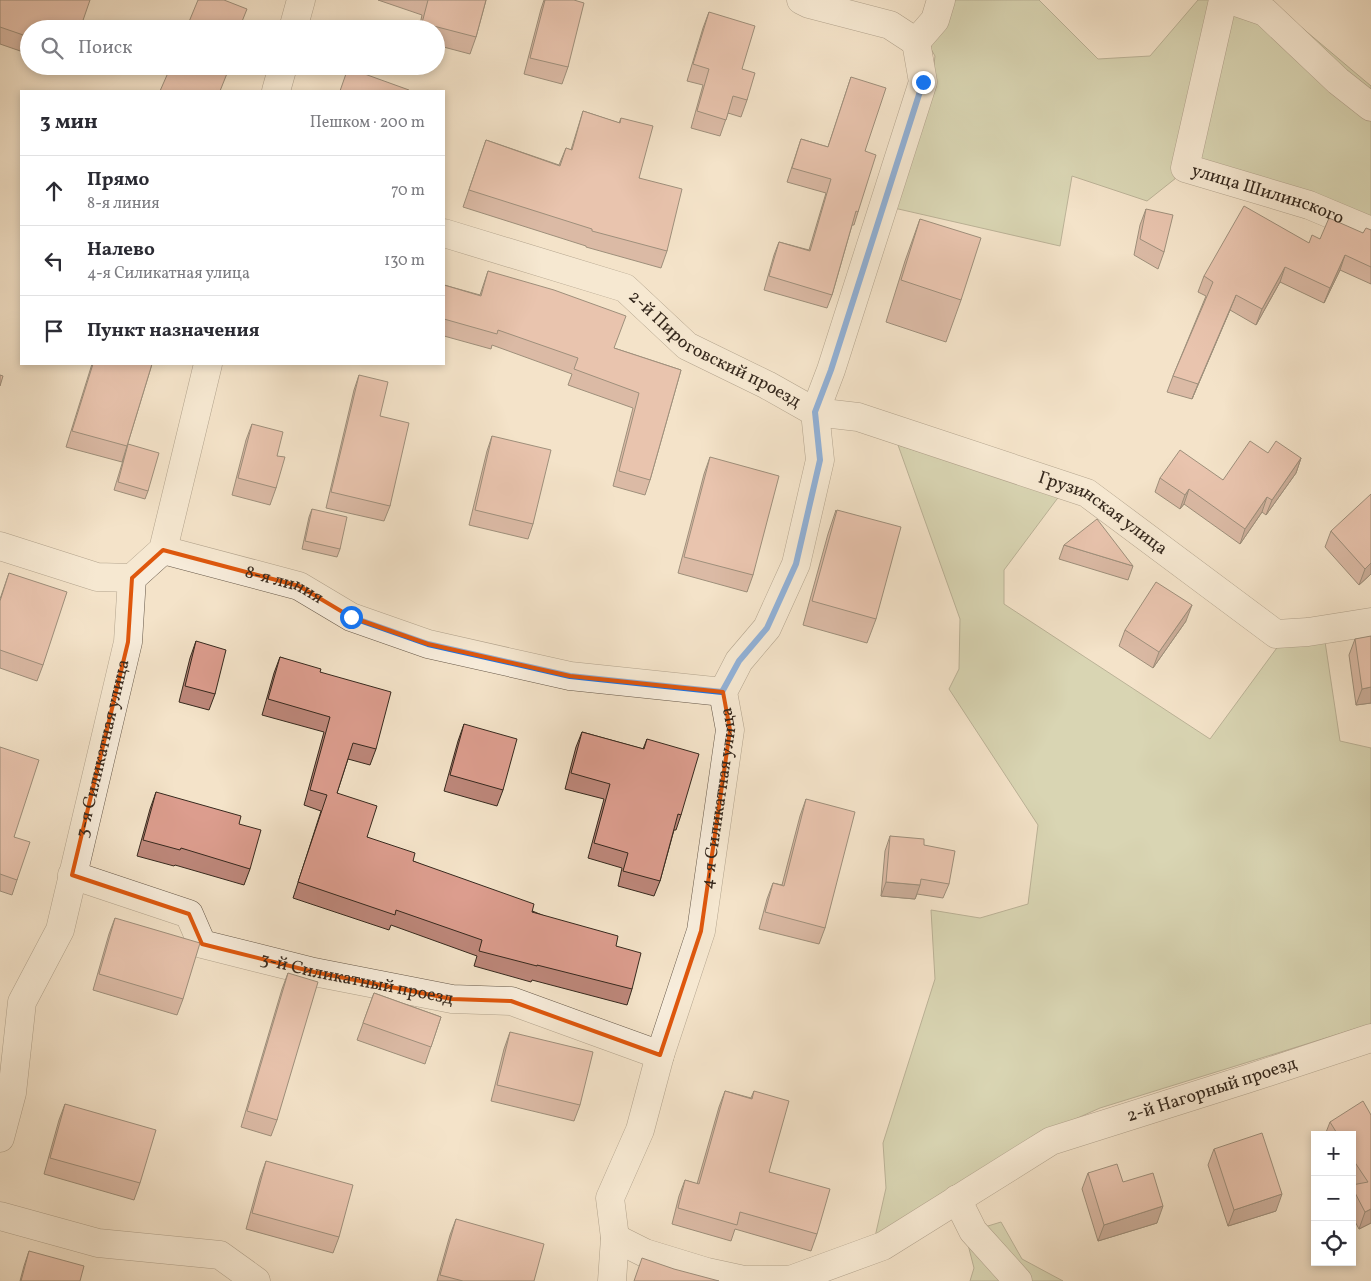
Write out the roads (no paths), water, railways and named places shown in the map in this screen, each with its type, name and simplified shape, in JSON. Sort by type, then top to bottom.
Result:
[{"type":"street","points":[[295,20],[301,0]]},
{"type":"street","points":[[801,0],[809,4],[890,25],[916,42],[934,20],[941,0]]},
{"type":"street","name":"улица Шилинского","points":[[1223,0],[1184,168],[1310,205],[1371,231]]},
{"type":"street","points":[[1230,0],[1265,12],[1338,81],[1371,106]]},
{"type":"street","name":"4-я Силикатная улица","points":[[612,1281],[615,1238],[610,1198],[640,1130],[660,1055],[701,930],[730,730],[722,692],[739,661],[767,628],[796,564],[820,460],[815,412],[831,370],[923,82],[916,42]]},
{"type":"street","points":[[276,90],[280,75]]},
{"type":"street","name":"2-й Пироговский проезд","points":[[445,233],[625,288],[687,346],[767,385],[815,412]]},
{"type":"street","points":[[0,546],[97,576],[132,578],[163,550],[208,365]]},
{"type":"street","name":"Грузинская улица","points":[[815,412],[858,417],[1087,493],[1276,634],[1308,632],[1371,622]]},
{"type":"street","name":"8-я линия","points":[[163,550],[299,586],[351,617],[428,644],[570,676],[722,692]]},
{"type":"street","name":"3-я Силикатная улица","points":[[0,1138],[12,1093],[22,1002],[60,930],[128,642],[132,578]]},
{"type":"street","name":"3-й Силикатный проезд","points":[[72,875],[189,914],[202,944],[314,972],[452,999],[512,1001],[660,1055]]},
{"type":"street","name":"2-й Нагорный проезд","points":[[615,1238],[645,1253],[708,1272],[744,1280],[790,1280],[884,1246],[1051,1141],[1371,1038]]},
{"type":"street","points":[[957,1199],[973,1231],[1018,1281]]},
{"type":"street","points":[[0,1216],[98,1243],[220,1255],[256,1281]]}]
